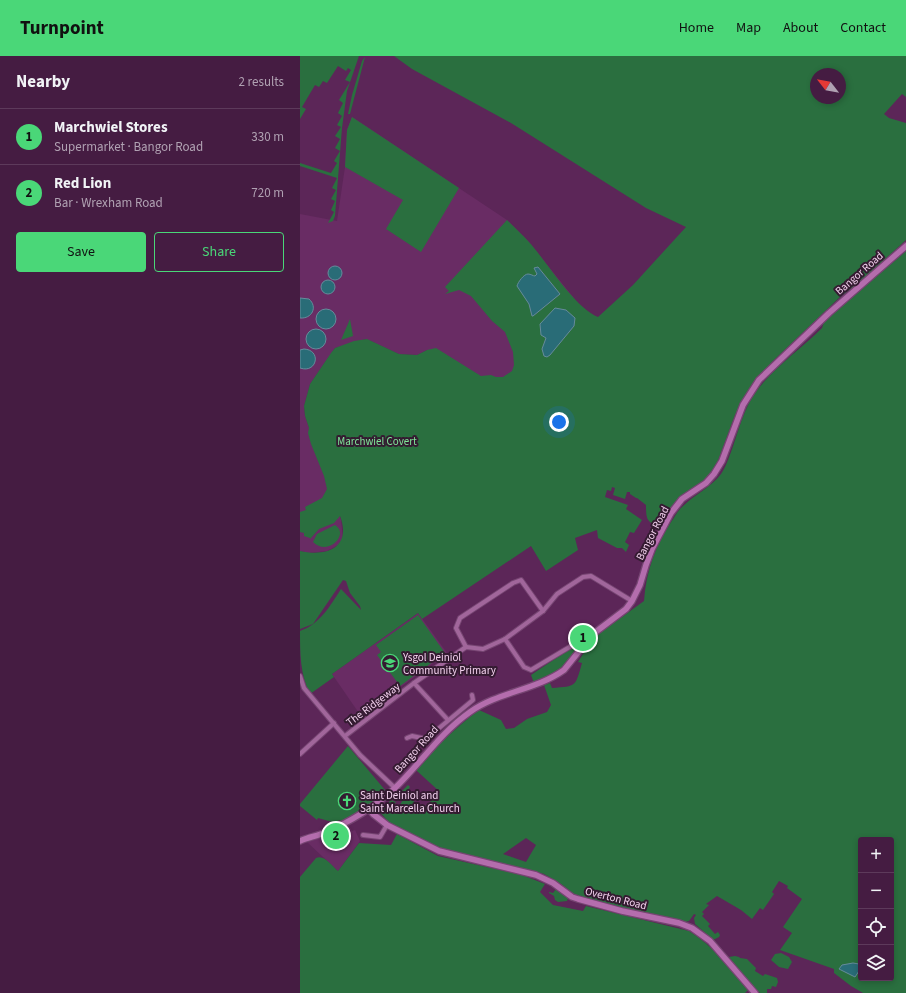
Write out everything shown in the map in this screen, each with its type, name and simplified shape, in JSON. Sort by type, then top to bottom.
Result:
[{"type":"main road","name":"Bangor Road","points":[[300,841],[326,832],[368,808],[395,788],[448,729],[469,712],[483,703],[558,675],[569,665],[593,634],[626,609],[632,601],[640,585],[652,549],[671,513],[682,500],[706,483],[714,474],[722,461],[743,405],[756,384],[765,373],[829,312],[906,246]]},
{"type":"main road","name":"Overton Road","points":[[368,808],[373,814],[388,825],[439,851],[536,875],[553,883],[572,897],[578,899],[622,911],[679,923],[692,928],[710,942],[755,993]]},
{"type":"street","points":[[543,611],[521,580],[513,583],[460,618],[456,628],[466,647],[483,649],[505,639],[543,611],[556,594],[583,577],[588,576],[591,576],[632,601]]},
{"type":"street","points":[[505,639],[524,667],[531,670],[578,642]]},
{"type":"street","points":[[570,641],[573,645]]},
{"type":"street","name":"The Ridgeway","points":[[345,736],[466,647]]},
{"type":"street","points":[[300,676],[304,688],[360,755],[395,788]]},
{"type":"street","points":[[414,684],[448,720]]},
{"type":"street","points":[[300,691],[304,688]]},
{"type":"street","points":[[407,738],[412,736],[426,739],[475,700],[472,695]]},
{"type":"street","points":[[300,754],[334,723]]},
{"type":"street","points":[[363,835],[381,838],[388,825]]},
{"type":"shaded area","points":[[352,117],[507,220],[528,241],[598,328],[505,390],[427,350],[417,355],[399,354],[366,339],[335,348],[310,384],[304,406],[305,416],[341,520],[343,539],[340,544],[327,551],[309,553],[300,551],[300,214],[337,221],[345,167],[347,130]]},
{"type":"shaded area","points":[[335,266],[340,268],[342,273],[340,278],[335,280],[330,278],[328,273],[330,268]]},
{"type":"shaded area","points":[[538,267],[560,294],[532,316],[529,304],[517,286],[521,278],[526,274],[535,276],[537,274],[534,268]]},
{"type":"shaded area","points":[[328,280],[333,282],[335,287],[333,292],[328,294],[323,292],[321,287],[323,282]]},
{"type":"shaded area","points":[[300,298],[309,299],[312,302],[313,309],[308,317],[300,318]]},
{"type":"shaded area","points":[[555,308],[566,310],[575,318],[574,326],[547,357],[544,356],[542,349],[546,338],[541,335],[540,324]]},
{"type":"shaded area","points":[[326,309],[333,312],[336,319],[333,326],[326,329],[319,326],[316,319],[319,312]]},
{"type":"shaded area","points":[[316,329],[323,332],[326,339],[323,346],[316,349],[309,346],[306,339],[309,332]]},
{"type":"shaded area","points":[[300,350],[310,350],[315,357],[313,365],[306,369],[300,368]]},
{"type":"shaded area","name":"Ysgol Deiniol Community Primary","points":[[418,613],[447,653],[361,716],[332,674]]},
{"type":"shaded area","points":[[348,824],[352,831],[355,830],[360,841],[338,871],[307,842],[324,837]]},
{"type":"shaded area","points":[[858,964],[858,972],[855,977],[839,969],[842,965]]},
{"type":"green space","points":[[300,56],[359,56],[347,91],[342,128],[335,216],[333,221],[328,223],[334,212],[331,210],[335,201],[331,199],[336,190],[332,188],[337,178],[300,166],[300,163],[331,173],[337,163],[334,161],[340,151],[335,148],[340,139],[335,136],[341,127],[337,125],[342,116],[338,113],[343,103],[339,100],[350,82],[345,80],[351,70],[348,68],[346,71],[338,66],[327,83],[323,81],[319,87],[315,85],[302,107],[306,109],[300,119]]},
{"type":"green space","name":"Marchwiel Covert","points":[[394,56],[906,56],[906,97],[902,94],[884,114],[889,118],[906,123],[906,240],[861,281],[841,296],[773,361],[750,387],[735,415],[716,466],[707,478],[681,498],[662,525],[653,524],[648,520],[646,505],[630,494],[630,492],[627,492],[625,499],[613,495],[615,488],[612,487],[611,491],[607,490],[605,497],[628,505],[626,509],[642,520],[634,533],[630,532],[625,542],[629,545],[626,552],[622,548],[617,548],[598,538],[597,530],[575,538],[578,550],[546,571],[531,546],[422,619],[418,613],[332,674],[334,677],[310,694],[302,671],[300,631],[313,624],[300,629],[300,551],[319,553],[334,548],[339,543],[342,536],[343,527],[340,516],[334,523],[319,529],[310,539],[304,536],[304,533],[300,532],[300,512],[306,510],[305,507],[322,498],[327,489],[324,476],[311,444],[304,406],[310,384],[331,353],[335,348],[354,341],[367,339],[399,354],[417,355],[427,350],[436,348],[481,376],[491,375],[503,377],[512,371],[514,365],[513,352],[505,332],[492,321],[471,296],[459,290],[445,294],[449,291],[445,287],[507,220],[529,242],[570,294],[589,312],[598,317],[633,285],[686,227],[646,208],[511,123],[412,69]],"holes":[[[536,267],[538,267],[560,294],[532,316],[529,304],[525,297],[531,276],[535,276],[537,274]],[[574,326],[561,341],[544,344],[546,338]],[[343,580],[346,581],[350,593],[360,606],[361,610],[341,589],[324,614],[313,624]]]},
{"type":"green space","points":[[365,57],[350,114],[348,114],[362,61]]},
{"type":"green space","points":[[352,117],[459,188],[421,252],[386,229],[403,200],[345,167],[347,130]]},
{"type":"green space","points":[[906,251],[906,993],[863,993],[834,973],[834,969],[780,950],[792,933],[783,927],[802,899],[787,888],[788,886],[779,881],[772,892],[774,894],[763,910],[760,908],[752,919],[741,910],[717,896],[706,904],[709,905],[702,912],[704,914],[702,916],[710,924],[708,926],[715,934],[718,932],[720,935],[713,940],[695,924],[694,918],[696,915],[694,914],[689,921],[685,922],[584,899],[578,897],[561,884],[544,874],[446,851],[433,846],[391,825],[379,811],[391,800],[396,802],[393,806],[398,808],[404,798],[400,795],[400,793],[408,785],[410,787],[406,793],[422,810],[440,792],[417,771],[417,768],[431,752],[462,723],[479,710],[501,720],[506,729],[514,728],[527,719],[547,712],[551,705],[544,685],[550,683],[552,688],[566,687],[574,684],[578,677],[582,663],[578,662],[591,641],[644,601],[649,569],[660,541],[677,512],[717,479],[723,471],[749,403],[756,392],[782,363],[822,328],[824,322]],"holes":[[[526,838],[536,845],[526,862],[503,854]]]},
{"type":"green space","points":[[350,319],[353,336],[341,340]]},
{"type":"green space","points":[[335,525],[339,529],[340,534],[339,538],[331,546],[319,546],[313,542],[317,534]]},
{"type":"green space","points":[[418,615],[445,653],[400,686],[377,655],[381,652],[376,645]]},
{"type":"green space","points":[[580,642],[581,644],[560,671],[534,683],[531,675]]},
{"type":"green space","points":[[348,746],[385,790],[371,804],[343,822],[339,820],[336,823],[318,818],[317,820],[300,806],[300,804]]},
{"type":"green space","points":[[397,834],[438,856],[522,875],[545,884],[540,892],[553,905],[583,911],[586,906],[689,931],[713,950],[748,990],[745,993],[300,993],[300,877],[316,858],[319,857],[325,859],[338,871],[359,843],[391,845]]},
{"type":"green space","points":[[556,889],[568,898],[567,901],[558,902],[555,900],[554,896],[549,892],[553,893]]},
{"type":"green space","points":[[781,953],[789,957],[792,962],[788,969],[779,967],[771,960],[775,954]]},
{"type":"green space","points":[[735,956],[747,959],[756,968],[755,971],[763,976],[765,974],[777,978],[778,982],[776,987],[772,986],[771,989],[767,989],[767,993],[760,993],[746,979],[729,957]]},
{"type":"place","name":"Marchwiel Stores","points":[[583,638]]},
{"type":"place","name":"Ysgol Deiniol Community Primary","points":[[390,663]]},
{"type":"place","name":"Saint Deiniol and Saint Marcella Church","points":[[347,801]]},
{"type":"place","name":"Red Lion","points":[[336,836]]}]
